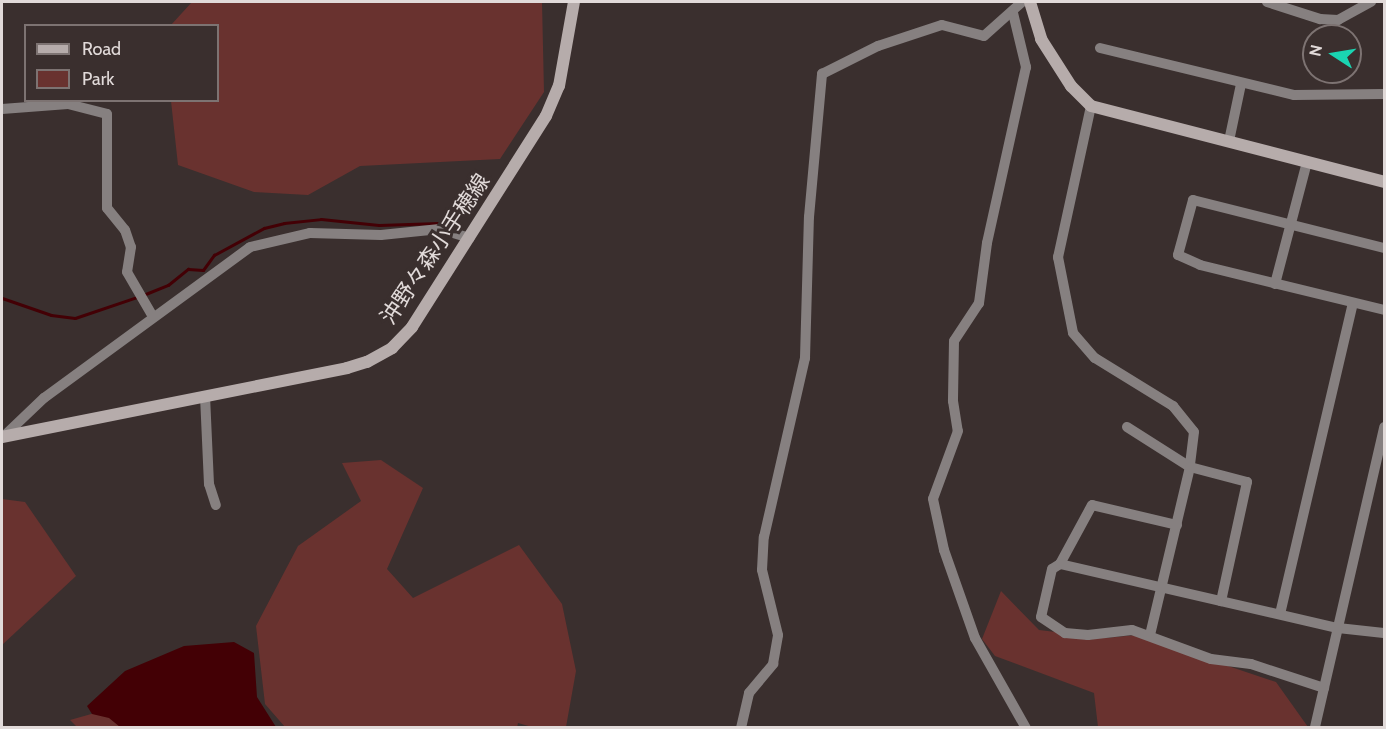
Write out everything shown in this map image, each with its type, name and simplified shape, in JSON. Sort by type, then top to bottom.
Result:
[{"type":"main road","name":"沖野々森小手穂線","points":[[2,437],[346,368],[367,362],[392,348],[412,327],[546,116],[559,86],[574,2]]},
{"type":"main road","points":[[1030,2],[1041,39],[1071,86],[1092,106],[1384,182]]},
{"type":"street","points":[[741,728],[749,693],[772,664],[778,635],[762,570],[764,537],[805,358],[809,217],[822,74],[878,46],[942,26],[984,36],[1013,13],[1022,2]]},
{"type":"street","points":[[1266,2],[1320,19],[1338,20],[1371,2]]},
{"type":"street","points":[[1013,13],[1026,67],[987,243],[979,303],[954,341],[953,401],[958,431],[933,500],[944,550],[975,638],[1026,728]]},
{"type":"street","points":[[1100,48],[1294,95],[1384,94]]},
{"type":"street","points":[[1229,141],[1241,84]]},
{"type":"street","points":[[2,109],[68,104],[107,114],[107,208],[125,230],[131,247],[127,272],[152,315]]},
{"type":"street","points":[[1092,106],[1058,256],[1057,270],[1073,333],[1095,358],[1184,417],[1194,432],[1190,467],[1150,635]]},
{"type":"street","points":[[1275,284],[1307,162]]},
{"type":"street","points":[[1384,248],[1194,200],[1178,255],[1200,265],[1384,310]]},
{"type":"street","points":[[2,437],[44,398],[152,315],[250,247],[310,232],[381,235],[440,229],[470,238]]},
{"type":"street","points":[[1280,614],[1353,303]]},
{"type":"street","points":[[205,396],[209,484],[216,505]]},
{"type":"street","points":[[1127,427],[1190,467],[1247,482],[1221,601]]},
{"type":"street","points":[[1315,727],[1384,427]]},
{"type":"street","points":[[1177,525],[1092,505],[1060,564],[1052,569],[1041,617],[1048,625],[1065,633],[1089,635],[1132,630],[1211,659],[1251,664],[1324,688]]},
{"type":"street","points":[[1060,564],[1338,628],[1384,633]]},
{"type":"green space","points":[[192,2],[542,2],[544,92],[500,159],[360,166],[308,195],[254,192],[178,165],[171,102],[219,102],[219,24],[172,24]]},
{"type":"green space","points":[[381,460],[423,488],[387,569],[413,598],[519,545],[562,604],[576,671],[566,727],[532,727],[518,723],[517,728],[285,727],[265,704],[256,626],[298,546],[361,501],[342,463]]},
{"type":"green space","points":[[2,499],[25,502],[76,576],[2,645]]},
{"type":"green space","points":[[1001,591],[1039,630],[1106,638],[1136,635],[1276,682],[1308,727],[1098,727],[1094,693],[995,656],[982,639]]},
{"type":"green space","points":[[109,709],[124,727],[77,727],[70,720]]},
{"type":"shaded area","points":[[234,642],[254,653],[257,697],[276,727],[120,727],[109,718],[92,714],[87,706],[125,671],[184,646]]},
{"type":"waterway","points":[[143,295],[168,285],[188,269],[203,270],[214,255],[264,228],[284,223],[321,219],[379,225],[439,223]]},
{"type":"waterway","points":[[2,298],[51,315],[75,318],[137,297]]}]
